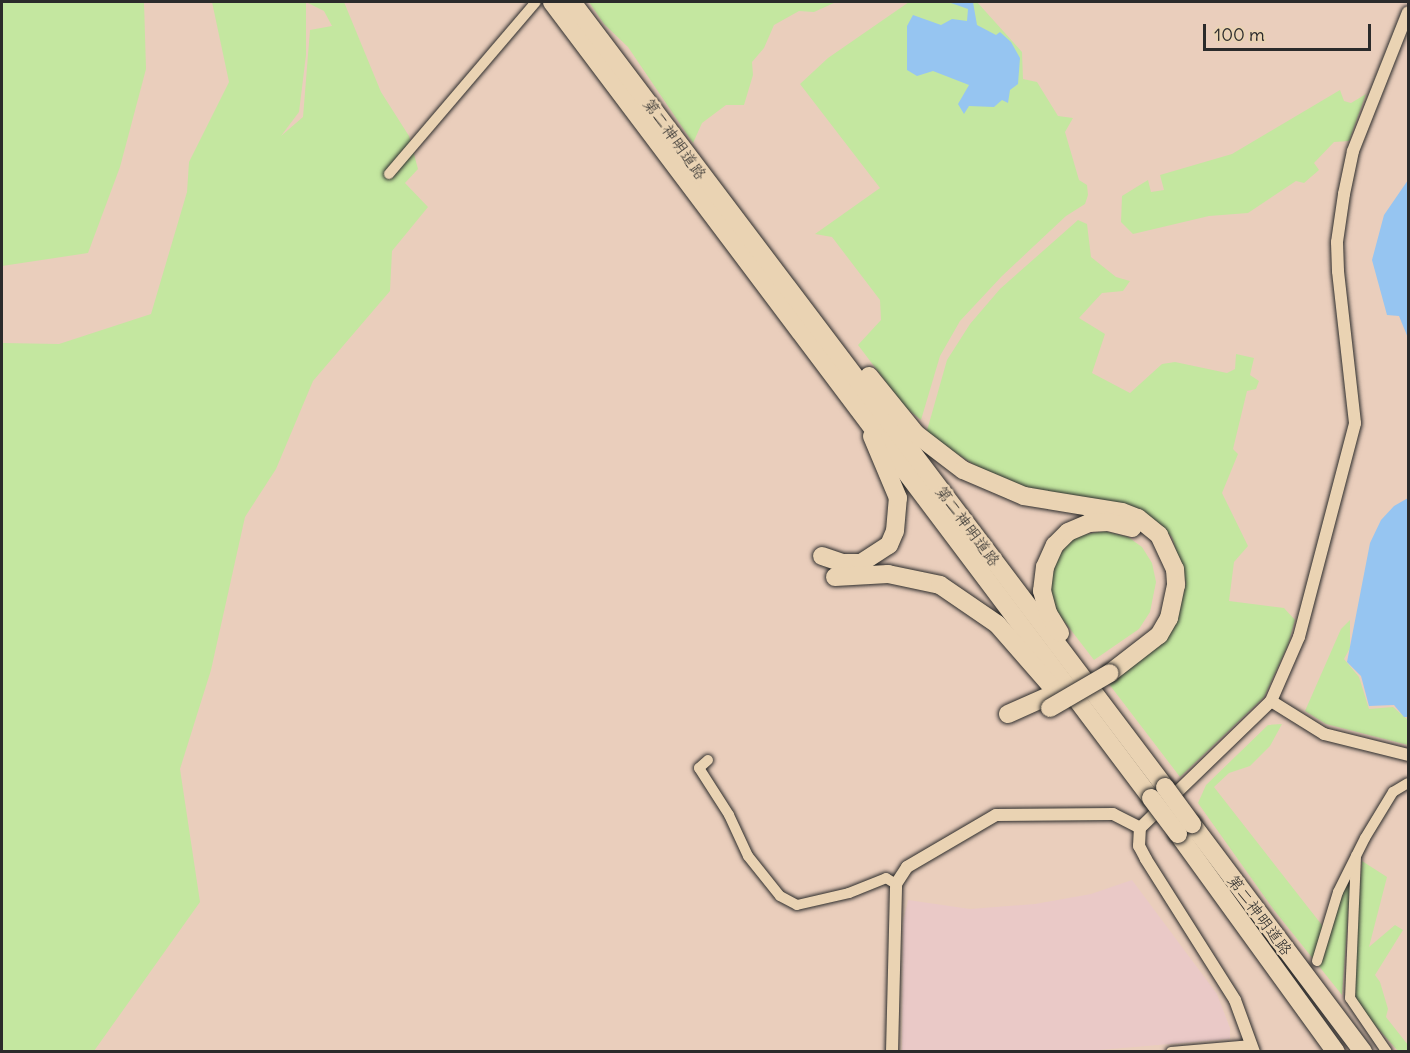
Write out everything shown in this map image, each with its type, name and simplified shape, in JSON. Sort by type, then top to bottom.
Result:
[{"type":"highway","name":"第二神明道路","points":[[552,2],[638,118],[793,299],[864,415],[1113,750],[1158,792]]},
{"type":"highway","name":"第二神明道路","points":[[572,2],[793,299],[1074,666],[1336,1052]]},
{"type":"highway","points":[[793,299],[916,434],[939,454],[989,484],[1024,496],[1122,512],[1138,518],[1158,535],[1175,568],[1176,585],[1169,618],[1159,635],[1107,668],[1015,719]]},
{"type":"highway","points":[[822,556],[842,563],[861,563],[889,545],[895,531],[898,498],[864,415]]},
{"type":"highway","points":[[1074,666],[1048,613],[1042,591],[1045,567],[1055,545],[1068,532],[1089,523],[1108,522],[1134,528],[1146,538],[1157,550],[1167,578],[1162,605],[1149,629],[1107,668]]},
{"type":"highway","points":[[835,577],[905,576],[940,585],[959,595],[997,624],[1074,713],[1113,750]]},
{"type":"highway","name":"第二神明道路","points":[[1185,829],[1363,1052]]},
{"type":"street","points":[[389,174],[536,2]]},
{"type":"street","points":[[1172,1052],[1253,1048],[1235,1000],[1139,846],[1140,828],[1271,701],[1299,637],[1352,446],[1355,398],[1337,242],[1353,151],[1408,12]]},
{"type":"street","points":[[1271,701],[1324,734],[1408,755]]},
{"type":"street","points":[[708,760],[699,768],[729,814],[748,856],[780,896],[797,905],[849,893],[886,878],[896,884]]},
{"type":"street","points":[[1317,961],[1338,892],[1356,856],[1393,792],[1408,783]]},
{"type":"street","points":[[892,1052],[896,884],[899,875],[921,856],[996,815],[1113,814],[1140,828]]},
{"type":"street","points":[[1356,856],[1350,998],[1387,1052]]},
{"type":"shaded area","points":[[1132,880],[1217,994],[1230,1028],[1230,1039],[1075,1052],[902,1051],[903,922],[908,900],[970,909],[1035,904],[1091,894]]},
{"type":"green space","points":[[2,2],[144,2],[146,69],[120,167],[88,253],[2,266]]},
{"type":"green space","points":[[212,2],[306,2],[344,2],[381,92],[409,136],[418,169],[405,183],[428,207],[392,251],[390,291],[313,381],[276,469],[245,517],[211,670],[180,769],[200,902],[94,1051],[2,1052],[2,343],[59,344],[151,314],[187,192],[189,162],[229,82]],"holes":[[[306,2],[324,11],[332,26],[310,30],[303,117],[281,136],[299,112],[306,55]]]},
{"type":"green space","points":[[589,2],[836,2],[814,12],[799,11],[774,25],[764,48],[752,62],[753,75],[744,105],[726,105],[702,123],[693,143],[628,47],[604,24]]},
{"type":"green space","points":[[909,2],[977,2],[1022,52],[1023,79],[1037,82],[1058,116],[1073,118],[1065,132],[1079,180],[1087,185],[1088,195],[1085,204],[1066,216],[1002,276],[960,321],[940,356],[921,420],[905,407],[858,345],[881,320],[880,300],[832,237],[815,234],[880,188],[800,84],[828,58]]},
{"type":"green space","points":[[1340,90],[1344,101],[1351,103],[1366,94],[1349,141],[1334,142],[1314,163],[1319,170],[1304,183],[1296,181],[1248,213],[1209,216],[1133,234],[1121,222],[1122,196],[1148,180],[1151,192],[1164,190],[1160,175],[1232,154]]},
{"type":"green space","points":[[1078,220],[1087,224],[1091,257],[1116,277],[1130,281],[1123,291],[1102,293],[1079,318],[1105,334],[1092,373],[1130,393],[1162,364],[1175,362],[1227,373],[1235,369],[1236,354],[1254,358],[1250,375],[1259,381],[1256,389],[1247,391],[1233,449],[1238,454],[1222,493],[1248,546],[1234,562],[1229,601],[1284,608],[1295,620],[1288,645],[1264,697],[1180,777],[1109,684],[1153,650],[1170,631],[1181,604],[1186,583],[1172,537],[1148,516],[1032,491],[989,474],[926,434],[947,360],[970,324],[1000,289]]},
{"type":"green space","points":[[1104,531],[1128,537],[1142,547],[1152,563],[1156,582],[1150,612],[1139,629],[1094,660],[1057,612],[1049,594],[1049,581],[1058,557],[1068,544],[1077,536]]},
{"type":"green space","points":[[1350,620],[1350,648],[1344,659],[1359,677],[1369,709],[1393,707],[1408,720],[1408,745],[1326,724],[1305,711],[1341,629]]},
{"type":"green space","points":[[1282,724],[1270,746],[1250,766],[1229,773],[1214,787],[1325,929],[1351,876],[1342,995],[1274,910],[1198,803],[1206,785],[1268,725]]},
{"type":"green space","points":[[1362,861],[1387,877],[1369,947],[1395,925],[1403,930],[1375,975],[1380,982],[1388,1009],[1386,1017],[1408,1045],[1408,1051],[1398,1051],[1358,1006],[1352,983]]},
{"type":"water","points":[[948,2],[973,2],[977,25],[996,35],[1000,32],[1011,42],[1020,58],[1018,84],[1010,90],[1008,103],[1002,100],[994,107],[969,106],[964,114],[958,104],[969,85],[933,71],[917,76],[907,70],[907,26],[913,15],[941,25],[952,19],[967,21],[968,9]]},
{"type":"water","points":[[1408,180],[1408,338],[1399,316],[1387,315],[1372,260],[1384,215]]},
{"type":"water","points":[[1408,498],[1408,717],[1404,717],[1394,705],[1369,706],[1361,676],[1347,662],[1370,543],[1381,520],[1394,506]]}]
